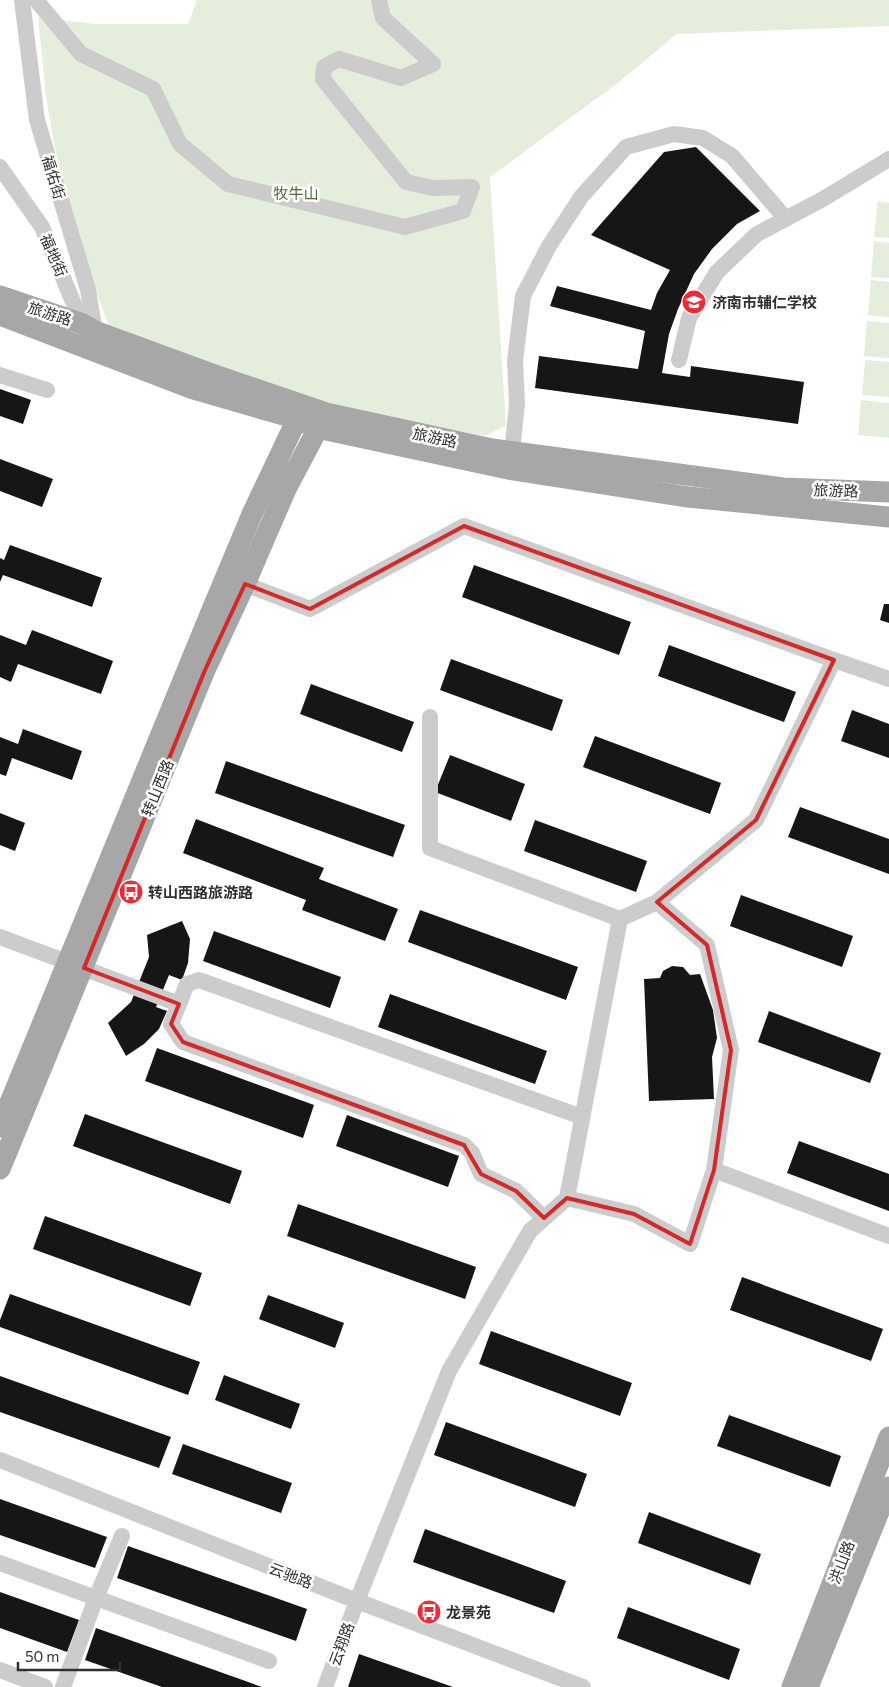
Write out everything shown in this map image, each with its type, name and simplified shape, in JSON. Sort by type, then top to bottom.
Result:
[{"type":"main road","name":"旅游路","points":[[0,296],[90,335],[193,390],[299,412],[322,420],[517,471],[688,497],[889,517]]},
{"type":"main road","name":"旅游路","points":[[0,315],[90,335]]},
{"type":"main road","name":"转山西路","points":[[0,1169],[76,965],[241,540],[299,412]]},
{"type":"main road","name":"旅游路","points":[[322,420],[416,434],[512,452],[783,488],[889,492]]},
{"type":"main road","name":"转山西路","points":[[0,1127],[76,965],[286,489],[322,420]]},
{"type":"main road","name":"洪山路","points":[[792,1687],[889,1436]]},
{"type":"main road","name":"洪山路","points":[[808,1687],[889,1487]]},
{"type":"street","name":"福佑街","points":[[22,0],[37,120],[88,290],[90,335]]},
{"type":"street","points":[[36,0],[82,54],[153,90],[180,144],[228,184],[405,228],[463,211],[472,187],[433,188],[406,182],[323,79],[324,67],[339,59],[401,78],[433,64],[383,18],[379,0]]},
{"type":"street","points":[[512,452],[517,404],[515,361],[523,296],[549,246],[582,197],[626,147],[674,134],[703,138],[732,156],[786,219]]},
{"type":"street","points":[[679,360],[689,318],[717,272],[757,234],[823,199],[889,159]]},
{"type":"street","name":"福地街","points":[[0,167],[42,227],[90,335]]},
{"type":"street","points":[[0,375],[47,390]]},
{"type":"street","points":[[245,584],[310,609],[464,526],[889,679]]},
{"type":"street","points":[[430,717],[430,848],[620,919],[657,902],[756,820],[834,660]]},
{"type":"street","points":[[620,919],[567,1198],[634,1214],[690,1244],[714,1170],[731,1050],[707,945],[657,902]]},
{"type":"street","points":[[0,937],[179,1004]]},
{"type":"street","points":[[544,1218],[516,1191],[481,1174],[472,1153],[464,1145],[183,1042],[171,1024],[187,984],[199,980],[582,1118]]},
{"type":"street","points":[[714,1170],[889,1236]]},
{"type":"street","name":"云翔路","points":[[325,1687],[448,1371],[530,1231],[567,1198]]},
{"type":"street","name":"云驰路","points":[[0,1460],[357,1601],[583,1687]]},
{"type":"street","points":[[63,1687],[96,1598],[122,1536]]},
{"type":"street","points":[[0,1563],[269,1661]]},
{"type":"street","points":[[0,1670],[45,1687]]},
{"type":"highlighted area","points":[[464,526],[834,660],[756,820],[657,902],[707,945],[731,1050],[714,1170],[690,1244],[634,1214],[567,1198],[544,1218],[516,1191],[481,1174],[464,1145],[183,1042],[171,1024],[179,1004],[84,968],[205,670],[245,584],[310,609]]},
{"type":"green space","name":"牧牛山","points":[[197,0],[889,0],[889,26],[677,34],[615,85],[490,177],[506,426],[484,436],[311,401],[110,328],[88,271],[58,166],[46,97],[38,17],[95,24],[188,24]]},
{"type":"green space","points":[[878,201],[889,203],[889,238],[874,237]]},
{"type":"green space","points":[[874,241],[889,243],[889,278],[871,277]]},
{"type":"green space","points":[[871,280],[889,282],[889,317],[868,315]]},
{"type":"green space","points":[[867,321],[889,323],[889,358],[864,356]]},
{"type":"green space","points":[[865,360],[889,362],[889,397],[862,395]]},
{"type":"green space","points":[[861,400],[889,403],[889,438],[858,435]]},
{"type":"building","points":[[696,147],[760,211],[737,224],[712,249],[694,274],[669,334],[662,373],[690,377],[691,366],[804,382],[798,424],[535,388],[539,356],[638,369],[645,331],[550,306],[557,286],[651,310],[657,293],[670,270],[591,235],[664,152]]},
{"type":"building","points":[[0,389],[31,400],[23,424],[0,416]]},
{"type":"building","points":[[0,459],[53,479],[42,507],[0,491]]},
{"type":"building","points":[[10,545],[102,578],[92,607],[3,575],[0,582],[0,558],[4,560]]},
{"type":"building","points":[[474,565],[631,622],[619,655],[462,597]]},
{"type":"building","points":[[884,604],[889,604],[889,623],[880,620]]},
{"type":"building","points":[[32,630],[113,661],[101,694],[18,664],[11,682],[0,677],[0,635],[26,645]]},
{"type":"building","points":[[669,645],[796,692],[784,722],[658,676]]},
{"type":"building","points":[[451,659],[563,700],[552,731],[440,690]]},
{"type":"building","points":[[311,684],[414,722],[402,752],[300,714]]},
{"type":"building","points":[[852,710],[889,724],[889,758],[841,741]]},
{"type":"building","points":[[23,729],[82,751],[72,780],[12,758],[6,776],[0,774],[0,737],[18,744]]},
{"type":"building","points":[[595,736],[721,783],[710,814],[583,767]]},
{"type":"building","points":[[450,755],[525,784],[511,821],[435,792]]},
{"type":"building","points":[[226,761],[405,825],[393,857],[215,793]]},
{"type":"building","points":[[800,807],[889,839],[889,874],[788,837]]},
{"type":"building","points":[[0,813],[25,823],[15,851],[0,845]]},
{"type":"building","points":[[196,819],[324,868],[319,879],[398,909],[385,941],[302,910],[306,900],[183,853]]},
{"type":"building","points":[[535,820],[647,861],[636,892],[524,851]]},
{"type":"building","points":[[741,895],[853,936],[842,967],[730,926]]},
{"type":"building","points":[[420,910],[578,967],[566,1000],[408,942]]},
{"type":"building","points":[[182,921],[190,939],[188,963],[182,980],[169,975],[156,1007],[167,1011],[159,1029],[144,1044],[126,1056],[108,1023],[131,1002],[149,957],[147,935]]},
{"type":"building","points":[[214,931],[341,977],[330,1008],[203,961]]},
{"type":"building","points":[[672,966],[683,967],[690,975],[700,974],[713,1010],[717,1038],[712,1057],[714,1099],[649,1101],[644,979],[660,978],[663,971]]},
{"type":"building","points":[[390,994],[547,1051],[535,1084],[378,1027]]},
{"type":"building","points":[[769,1011],[881,1053],[870,1083],[758,1042]]},
{"type":"building","points":[[157,1048],[314,1105],[303,1138],[145,1081]]},
{"type":"building","points":[[85,1114],[242,1171],[230,1204],[73,1146]]},
{"type":"building","points":[[347,1115],[459,1156],[448,1187],[336,1146]]},
{"type":"building","points":[[799,1141],[889,1174],[889,1211],[787,1173]]},
{"type":"building","points":[[298,1204],[476,1267],[465,1299],[287,1236]]},
{"type":"building","points":[[45,1216],[202,1273],[190,1306],[33,1249]]},
{"type":"building","points":[[742,1277],[883,1329],[871,1361],[730,1310]]},
{"type":"building","points":[[10,1294],[200,1362],[188,1395],[0,1327],[0,1320]]},
{"type":"building","points":[[268,1295],[344,1323],[335,1348],[259,1319]]},
{"type":"building","points":[[491,1331],[632,1383],[620,1416],[479,1364]]},
{"type":"building","points":[[224,1375],[300,1404],[291,1429],[215,1400]]},
{"type":"building","points":[[0,1376],[171,1437],[159,1468],[0,1412]]},
{"type":"building","points":[[729,1415],[841,1456],[830,1487],[717,1446]]},
{"type":"building","points":[[446,1422],[587,1474],[575,1507],[434,1455]]},
{"type":"building","points":[[183,1444],[292,1483],[281,1513],[172,1474]]},
{"type":"building","points":[[0,1499],[107,1537],[95,1568],[0,1535]]},
{"type":"building","points":[[649,1512],[761,1554],[750,1585],[638,1543]]},
{"type":"building","points":[[425,1529],[566,1581],[554,1613],[413,1562]]},
{"type":"building","points":[[128,1546],[307,1609],[296,1641],[117,1578]]},
{"type":"building","points":[[0,1592],[79,1620],[67,1652],[0,1628]]},
{"type":"building","points":[[628,1607],[740,1649],[729,1680],[617,1638]]},
{"type":"building","points":[[96,1628],[262,1687],[162,1687],[85,1660]]},
{"type":"building","points":[[359,1654],[453,1687],[348,1687]]},
{"type":"place","name":"济南市辅仁学校","points":[[694,302]]},
{"type":"place","name":"转山西路旅游路","points":[[131,892]]},
{"type":"place","name":"龙景苑","points":[[429,1612]]}]
